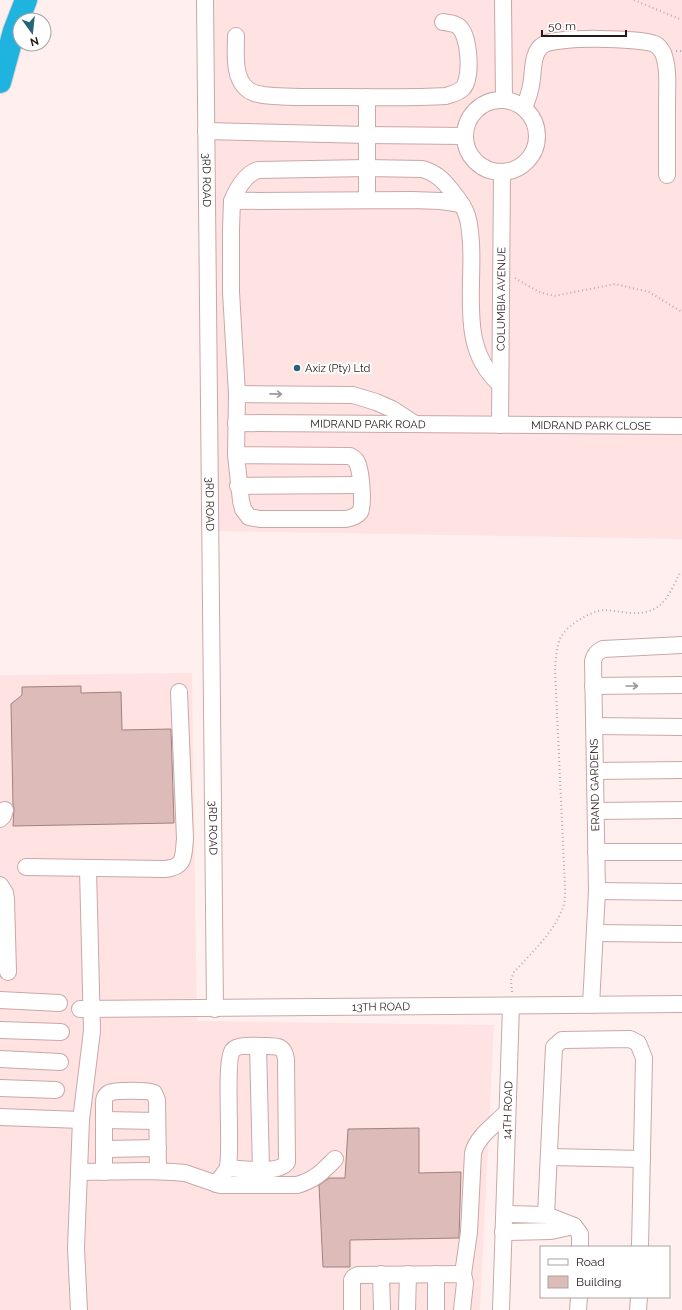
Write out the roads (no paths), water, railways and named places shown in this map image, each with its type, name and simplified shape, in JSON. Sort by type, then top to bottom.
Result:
[{"type":"highway","points":[[0,82],[14,31],[26,0]]},
{"type":"street","name":"3RD ROAD","points":[[205,0],[215,1009]]},
{"type":"street","points":[[503,0],[504,100]]},
{"type":"street","points":[[236,36],[237,68],[239,76],[243,85],[254,93],[264,95],[301,96],[446,96],[457,93],[463,88],[467,77],[468,55],[465,36],[458,26],[443,22]]},
{"type":"street","points":[[524,108],[530,92],[535,57],[543,44],[565,40],[614,40],[655,44],[663,53],[667,87],[667,175]]},
{"type":"street","points":[[367,97],[367,200]]},
{"type":"street","points":[[504,100],[514,102],[524,108],[532,116],[537,126],[538,137],[536,148],[531,158],[523,166],[513,171],[502,173],[491,171],[480,166],[472,158],[466,147],[465,136],[467,124],[473,114],[481,106],[492,101],[504,100]]},
{"type":"street","points":[[206,131],[465,136]]},
{"type":"street","points":[[236,455],[350,456],[355,459],[358,465],[362,506],[360,512],[355,516],[346,519],[336,520],[260,519],[249,517],[243,509],[238,486],[236,455],[237,394],[231,292],[232,201],[236,192],[251,173],[258,170],[367,168],[422,169],[437,175],[466,212],[469,222],[472,254],[471,319],[473,333],[484,366],[488,373],[500,384]]},
{"type":"street","name":"COLUMBIA AVENUE","points":[[500,425],[502,173]]},
{"type":"street","points":[[232,201],[367,200],[441,201],[461,204]]},
{"type":"street","points":[[237,394],[353,396],[376,402],[415,424]]},
{"type":"street","name":"MIDRAND PARK ROAD","points":[[236,423],[500,425]]},
{"type":"street","name":"MIDRAND PARK CLOSE","points":[[500,425],[682,426]]},
{"type":"street","points":[[238,486],[360,485]]},
{"type":"street","name":"ERAND GARDENS","points":[[591,1005],[596,891],[593,661],[598,651],[608,648],[682,646]]},
{"type":"street","points":[[593,686],[682,685]]},
{"type":"street","points":[[26,867],[165,869],[177,867],[183,859],[185,839],[179,692]]},
{"type":"street","points":[[594,726],[682,727]]},
{"type":"street","points":[[595,771],[682,770]]},
{"type":"street","points":[[596,811],[682,810]]},
{"type":"street","points":[[596,852],[682,852]]},
{"type":"street","points":[[79,1310],[76,1248],[81,1120],[91,1048],[86,1009],[88,869]]},
{"type":"street","points":[[0,885],[5,893],[6,899],[8,972]]},
{"type":"street","points":[[596,891],[682,892]]},
{"type":"street","points":[[595,934],[682,934]]},
{"type":"street","points":[[0,1000],[59,1003]]},
{"type":"street","name":"13TH ROAD","points":[[86,1009],[682,1004]]},
{"type":"street","name":"14TH ROAD","points":[[500,1310],[513,1006]]},
{"type":"street","points":[[0,1030],[61,1032]]},
{"type":"street","points":[[539,1215],[550,1157],[554,1047],[562,1040],[630,1039],[638,1043],[644,1058],[640,1246]]},
{"type":"street","points":[[258,1046],[261,1169]]},
{"type":"street","points":[[216,1184],[228,1168],[230,1058],[232,1052],[237,1047],[280,1047],[284,1050],[286,1059],[287,1162],[283,1167],[261,1169],[228,1168]]},
{"type":"street","points":[[0,1059],[60,1062]]},
{"type":"street","points":[[0,1088],[56,1090]]},
{"type":"street","points":[[104,1172],[104,1099],[107,1094],[114,1092],[146,1091],[152,1092],[156,1096],[157,1100],[158,1171]]},
{"type":"street","points":[[462,1310],[465,1283],[463,1274],[469,1232],[473,1153],[479,1140],[508,1112]]},
{"type":"street","points":[[0,1117],[81,1120]]},
{"type":"street","points":[[104,1120],[157,1121]]},
{"type":"street","points":[[104,1149],[158,1148]]},
{"type":"street","points":[[550,1157],[642,1159]]},
{"type":"street","points":[[80,1172],[158,1171],[185,1174],[216,1184],[231,1186],[297,1185],[308,1182],[316,1177],[335,1159]]},
{"type":"street","points":[[505,1214],[539,1215],[574,1226],[580,1234],[580,1246]]},
{"type":"street","points":[[503,1232],[551,1231],[574,1226]]},
{"type":"street","points":[[381,1274],[382,1310]]},
{"type":"street","points":[[407,1310],[408,1274]]},
{"type":"street","points":[[436,1274],[436,1310]]},
{"type":"street","points":[[352,1310],[352,1280],[358,1275],[463,1274]]},
{"type":"street","points":[[578,1310],[579,1298]]},
{"type":"street","points":[[638,1310],[639,1298]]},
{"type":"place","name":"Axiz (Pty) Ltd","points":[[297,368]]}]
